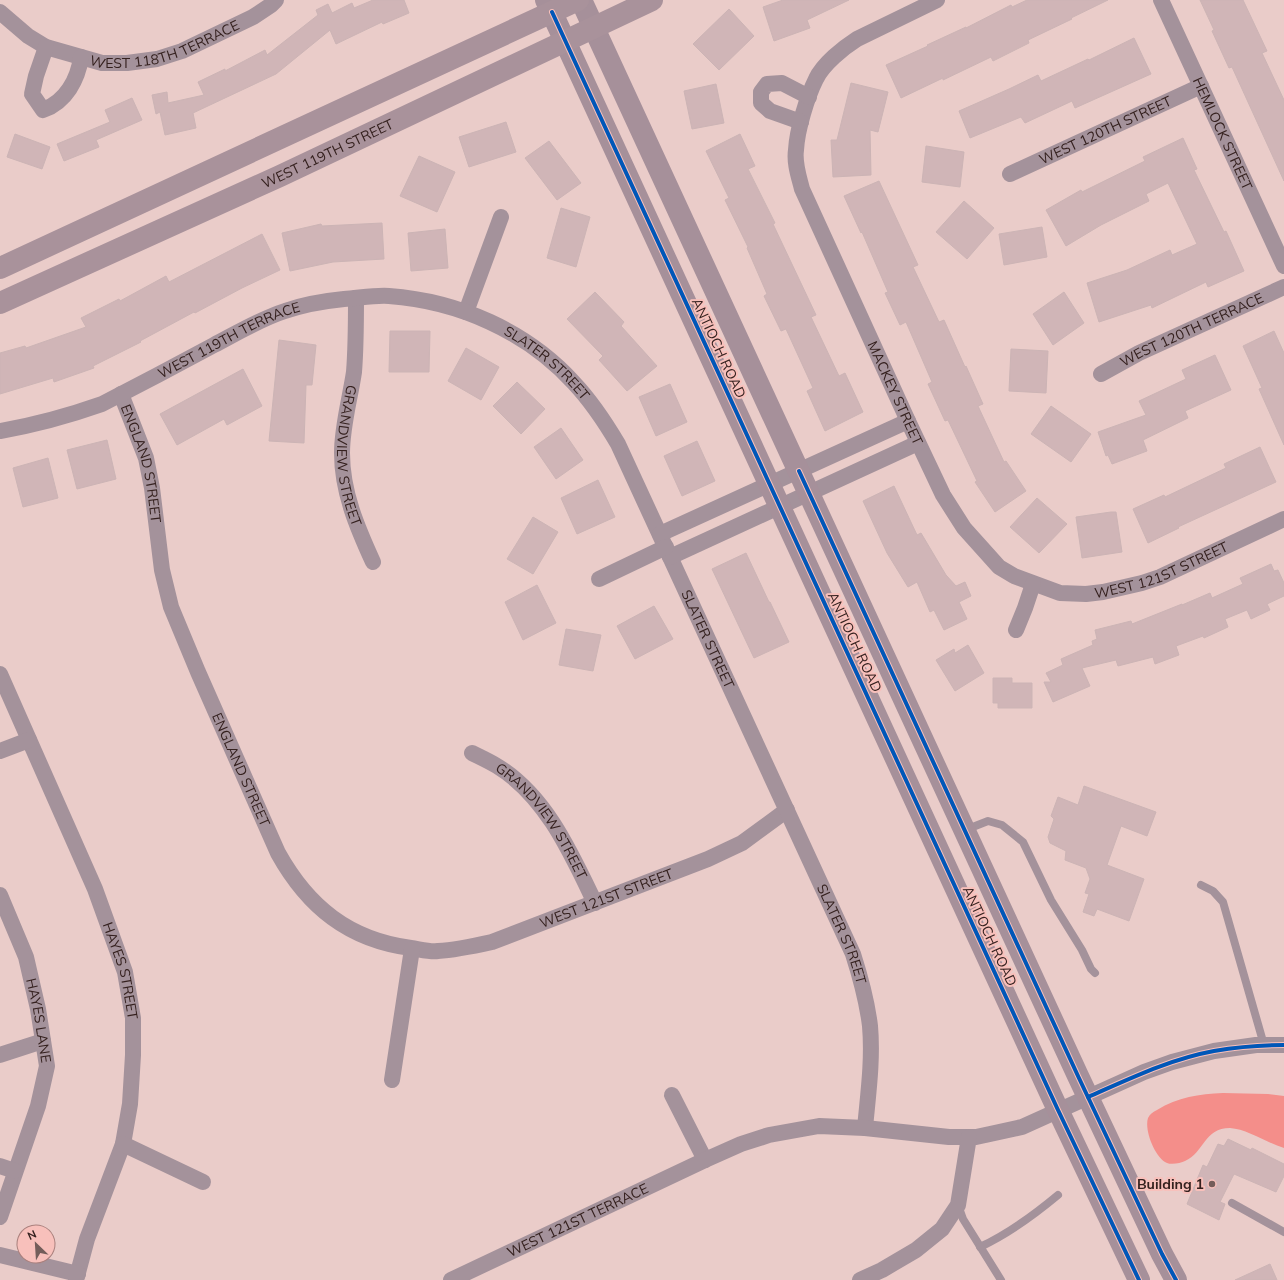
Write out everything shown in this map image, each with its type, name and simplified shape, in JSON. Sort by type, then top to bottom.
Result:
[{"type":"main road","points":[[0,268],[549,6],[578,0]]},
{"type":"main road","name":"ANTIOCH ROAD","points":[[582,0],[964,830],[1088,1097],[1162,1254],[1176,1280]]},
{"type":"main road","name":"WEST 119TH STREET","points":[[0,303],[280,176],[652,0]]},
{"type":"main road","name":"ANTIOCH ROAD","points":[[549,6],[1058,1110],[1139,1280]]},
{"type":"street","name":"WEST 118TH TERRACE","points":[[46,46],[102,63],[127,63],[156,59],[182,51],[236,26],[253,17],[276,0]]},
{"type":"street","points":[[809,97],[782,83],[767,84],[761,92],[761,103],[770,111],[801,122],[816,78],[831,60],[846,46],[874,29],[937,0]]},
{"type":"street","name":"HEMLOCK STREET","points":[[1161,0],[1284,266]]},
{"type":"street","points":[[0,12],[28,36],[46,46],[32,94],[44,110],[51,107],[66,95],[80,66],[81,57]]},
{"type":"street","name":"WEST 120TH STREET","points":[[1010,174],[1201,86]]},
{"type":"street","name":"MACKEY STREET","points":[[801,122],[795,151],[796,164],[802,189],[918,443],[943,494],[964,528],[999,567],[1014,576],[1033,584]]},
{"type":"street","points":[[466,312],[501,216]]},
{"type":"street","name":"WEST 120TH TERRACE","points":[[1101,374],[1139,353],[1284,286]]},
{"type":"street","name":"WEST 119TH TERRACE","points":[[0,431],[35,425],[75,414],[102,404],[253,325],[284,311],[315,302],[388,296],[427,300],[466,312]]},
{"type":"street","name":"GRANDVIEW STREET","points":[[356,298],[356,350],[354,373],[344,425],[342,455],[345,486],[351,508],[373,562]]},
{"type":"street","name":"SLATER STREET","points":[[466,312],[480,317],[522,340],[554,363],[589,400],[618,444],[853,954],[864,990],[870,1027],[870,1059],[865,1128]]},
{"type":"street","name":"ENGLAND STREET","points":[[121,394],[146,458],[152,488],[162,570],[171,607],[278,853],[289,872],[305,894],[328,914],[354,931],[368,938],[391,946],[412,948]]},
{"type":"street","points":[[599,579],[665,546],[770,484],[908,421]]},
{"type":"street","points":[[665,546],[780,506],[918,443]]},
{"type":"street","name":"WEST 121ST STREET","points":[[1033,584],[1060,593],[1086,594],[1142,583],[1182,568],[1284,519]]},
{"type":"street","points":[[1016,630],[1033,584]]},
{"type":"street","name":"HAYES STREET","points":[[0,674],[95,889],[125,972],[134,1018],[130,1104],[123,1144],[87,1239],[77,1277]]},
{"type":"street","points":[[0,751],[29,740]]},
{"type":"street","name":"GRANDVIEW STREET","points":[[472,753],[497,766],[511,776],[540,806],[574,859],[595,903]]},
{"type":"street","name":"WEST 121ST STREET","points":[[412,948],[436,952],[462,949],[492,942],[708,859],[742,843],[787,810]]},
{"type":"street","name":"HAYES LANE","points":[[0,1217],[8,1169],[38,1106],[47,1066],[38,1009],[26,957],[1,903]]},
{"type":"street","points":[[392,1080],[412,948]]},
{"type":"street","points":[[0,1055],[43,1041]]},
{"type":"street","name":"WEST 121ST TERRACE","points":[[451,1280],[705,1160],[741,1144],[769,1135],[819,1126],[865,1128],[949,1137],[969,1137],[990,1134],[1022,1127],[1144,1072],[1172,1062],[1214,1051],[1264,1045],[1284,1045]]},
{"type":"street","points":[[672,1095],[705,1160]]},
{"type":"street","points":[[860,1280],[883,1275],[942,1229],[958,1205],[969,1137]]},
{"type":"street","points":[[123,1144],[202,1182]]},
{"type":"street","points":[[0,1255],[77,1277]]},
{"type":"lane","points":[[964,830],[988,821],[1002,825],[1023,842],[1051,900],[1082,950],[1091,969],[1095,973]]},
{"type":"lane","points":[[1201,885],[1213,891],[1223,902],[1264,1045]]},
{"type":"lane","points":[[980,1247],[1038,1212],[1058,1195]]},
{"type":"lane","points":[[1232,1203],[1284,1232]]},
{"type":"lane","points":[[958,1205],[963,1219],[1001,1280]]},
{"type":"shaded area","points":[[1223,1093],[1268,1094],[1284,1096],[1284,1148],[1250,1133],[1230,1128],[1221,1129],[1209,1136],[1196,1152],[1185,1161],[1171,1164],[1167,1163],[1158,1156],[1149,1136],[1147,1123],[1151,1114],[1181,1099],[1197,1095]]},
{"type":"building","points":[[373,0],[404,0],[409,13],[383,24],[382,22],[336,44],[330,30],[276,74],[193,113],[196,128],[165,135],[160,112],[156,114],[152,95],[167,92],[168,103],[204,95],[198,82],[225,69],[225,71],[265,50],[267,55],[318,15],[316,10],[328,4],[332,13],[352,3],[354,8]]},
{"type":"building","points":[[783,0],[849,0],[807,20],[810,28],[774,41],[763,7]]},
{"type":"building","points":[[1027,0],[1108,0],[1028,40],[1029,43],[993,61],[991,57],[901,98],[886,65],[966,28],[1011,5],[1012,7]]},
{"type":"building","points":[[1200,0],[1243,0],[1267,51],[1262,53],[1284,100],[1284,181],[1232,67],[1229,68]]},
{"type":"building","points":[[729,9],[754,36],[719,70],[693,44]]},
{"type":"building","points":[[1134,38],[1151,74],[1075,108],[1072,101],[1025,123],[1021,117],[970,138],[959,111],[1038,75],[1041,81]]},
{"type":"building","points":[[851,83],[888,92],[878,132],[870,130],[871,175],[833,177],[831,140],[837,140]]},
{"type":"building","points":[[716,84],[724,123],[692,129],[684,91]]},
{"type":"building","points":[[132,98],[142,120],[96,140],[99,147],[64,161],[57,144],[110,122],[105,110]]},
{"type":"building","points":[[506,122],[516,152],[469,167],[459,137]]},
{"type":"building","points":[[15,134],[50,147],[42,169],[7,157]]},
{"type":"building","points":[[740,134],[755,166],[748,169],[775,223],[773,224],[816,315],[811,317],[839,376],[845,373],[863,412],[825,431],[807,391],[813,388],[786,329],[781,331],[764,296],[767,294],[747,248],[748,247],[725,200],[729,198],[706,151]]},
{"type":"building","points":[[1183,138],[1197,169],[1194,170],[1224,232],[1226,231],[1244,271],[1208,287],[1206,282],[1152,308],[1151,305],[1099,322],[1087,283],[1127,270],[1170,250],[1172,255],[1197,244],[1168,183],[1146,194],[1149,201],[1101,225],[1066,246],[1046,210],[1081,190],[1082,192],[1145,161],[1143,157]]},
{"type":"building","points":[[549,141],[581,183],[557,200],[525,158]]},
{"type":"building","points":[[926,146],[964,152],[960,187],[922,182]]},
{"type":"building","points":[[419,156],[455,172],[437,212],[400,196]]},
{"type":"building","points":[[879,181],[918,265],[913,267],[939,322],[944,320],[983,404],[978,406],[1004,462],[1006,461],[1026,491],[995,512],[975,482],[977,481],[948,420],[945,421],[928,384],[932,382],[906,322],[900,325],[885,293],[888,292],[862,232],[861,233],[844,196]]},
{"type":"building","points":[[964,201],[994,228],[967,259],[936,232]]},
{"type":"building","points":[[561,208],[590,217],[576,267],[547,258]]},
{"type":"building","points":[[382,223],[384,259],[333,262],[290,271],[282,233],[321,224],[322,226]]},
{"type":"building","points":[[1042,227],[1047,257],[1004,265],[999,234]]},
{"type":"building","points":[[445,229],[448,268],[411,271],[408,233]]},
{"type":"building","points":[[262,234],[280,270],[195,313],[194,312],[140,341],[141,342],[93,366],[94,368],[54,382],[53,378],[0,394],[0,353],[25,346],[26,348],[86,327],[81,318],[119,299],[120,301],[166,276],[169,282]]},
{"type":"building","points":[[595,292],[624,322],[621,326],[657,366],[627,391],[599,360],[603,356],[567,319]]},
{"type":"building","points":[[1064,292],[1084,323],[1053,345],[1033,314]]},
{"type":"building","points":[[390,331],[430,331],[429,372],[389,372]]},
{"type":"building","points":[[1274,331],[1284,353],[1284,445],[1259,389],[1262,388],[1243,346]]},
{"type":"building","points":[[279,340],[316,345],[312,385],[306,385],[304,443],[269,441]]},
{"type":"building","points":[[466,348],[499,367],[481,400],[448,381]]},
{"type":"building","points":[[1011,349],[1048,351],[1046,393],[1009,391]]},
{"type":"building","points":[[1215,355],[1231,390],[1185,411],[1188,418],[1143,440],[1147,451],[1112,464],[1108,455],[1106,456],[1098,432],[1146,415],[1139,401],[1186,379],[1182,370]]},
{"type":"building","points":[[243,369],[262,406],[227,425],[224,419],[177,445],[160,414]]},
{"type":"building","points":[[517,382],[545,409],[521,434],[493,406]]},
{"type":"building","points":[[670,384],[687,422],[656,436],[639,397]]},
{"type":"building","points":[[1051,406],[1091,434],[1071,462],[1031,434]]},
{"type":"building","points":[[561,428],[583,460],[556,479],[534,447]]},
{"type":"building","points":[[107,440],[116,479],[77,489],[67,450]]},
{"type":"building","points":[[697,441],[715,481],[682,496],[664,456]]},
{"type":"building","points":[[1260,447],[1276,482],[1178,527],[1179,528],[1148,543],[1133,509],[1164,495],[1165,497],[1226,468],[1224,464]]},
{"type":"building","points":[[48,458],[58,498],[23,507],[13,468]]},
{"type":"building","points":[[598,480],[615,517],[577,534],[561,498]]},
{"type":"building","points":[[894,486],[917,535],[921,533],[946,575],[956,586],[965,582],[971,596],[959,602],[967,619],[944,630],[934,610],[930,612],[917,582],[908,587],[887,553],[863,501]]},
{"type":"building","points":[[1037,498],[1067,524],[1039,553],[1010,527]]},
{"type":"building","points":[[1116,512],[1122,552],[1082,558],[1076,517]]},
{"type":"building","points":[[533,517],[558,532],[533,574],[507,559]]},
{"type":"building","points":[[746,553],[789,642],[754,658],[712,569]]},
{"type":"building","points":[[1271,564],[1274,571],[1278,570],[1284,583],[1284,596],[1267,604],[1270,610],[1251,619],[1247,610],[1225,619],[1228,627],[1204,638],[1203,636],[1176,646],[1179,655],[1155,664],[1153,657],[1118,666],[1116,660],[1082,668],[1090,686],[1053,702],[1044,682],[1051,682],[1046,673],[1063,665],[1061,659],[1093,645],[1092,641],[1097,639],[1095,630],[1131,621],[1132,624],[1210,593],[1212,598],[1243,584],[1240,578]]},
{"type":"building","points":[[537,585],[556,623],[523,640],[505,602]]},
{"type":"building","points":[[654,606],[673,639],[635,659],[617,626]]},
{"type":"building","points":[[566,629],[601,635],[593,671],[559,665]]},
{"type":"building","points":[[968,645],[984,673],[955,691],[936,660],[954,649],[955,653]]},
{"type":"building","points":[[993,678],[1012,678],[1012,683],[1032,683],[1032,708],[998,708],[998,703],[993,703]]},
{"type":"building","points":[[1084,786],[1156,812],[1147,836],[1121,826],[1107,865],[1144,879],[1129,921],[1097,909],[1094,916],[1083,912],[1089,894],[1085,893],[1090,879],[1086,868],[1065,860],[1066,851],[1050,843],[1048,837],[1054,819],[1051,816],[1058,797],[1078,805]]},
{"type":"building","name":"Building 1","points":[[1228,1139],[1251,1150],[1252,1148],[1284,1164],[1284,1176],[1276,1192],[1234,1174],[1220,1202],[1225,1204],[1219,1220],[1187,1204],[1203,1165],[1207,1167],[1218,1144],[1224,1146]]},
{"type":"building","points":[[1270,1264],[1277,1280],[1235,1280]]},
{"type":"cycle path","points":[[552,12],[1058,1110],[1139,1280]]},
{"type":"cycle path","points":[[799,471],[1078,1076],[1162,1254],[1176,1280]]},
{"type":"cycle path","points":[[1088,1097],[1150,1070],[1182,1059],[1214,1051],[1240,1047],[1284,1045]]},
{"type":"place","name":"Building 1","points":[[1212,1184]]}]
